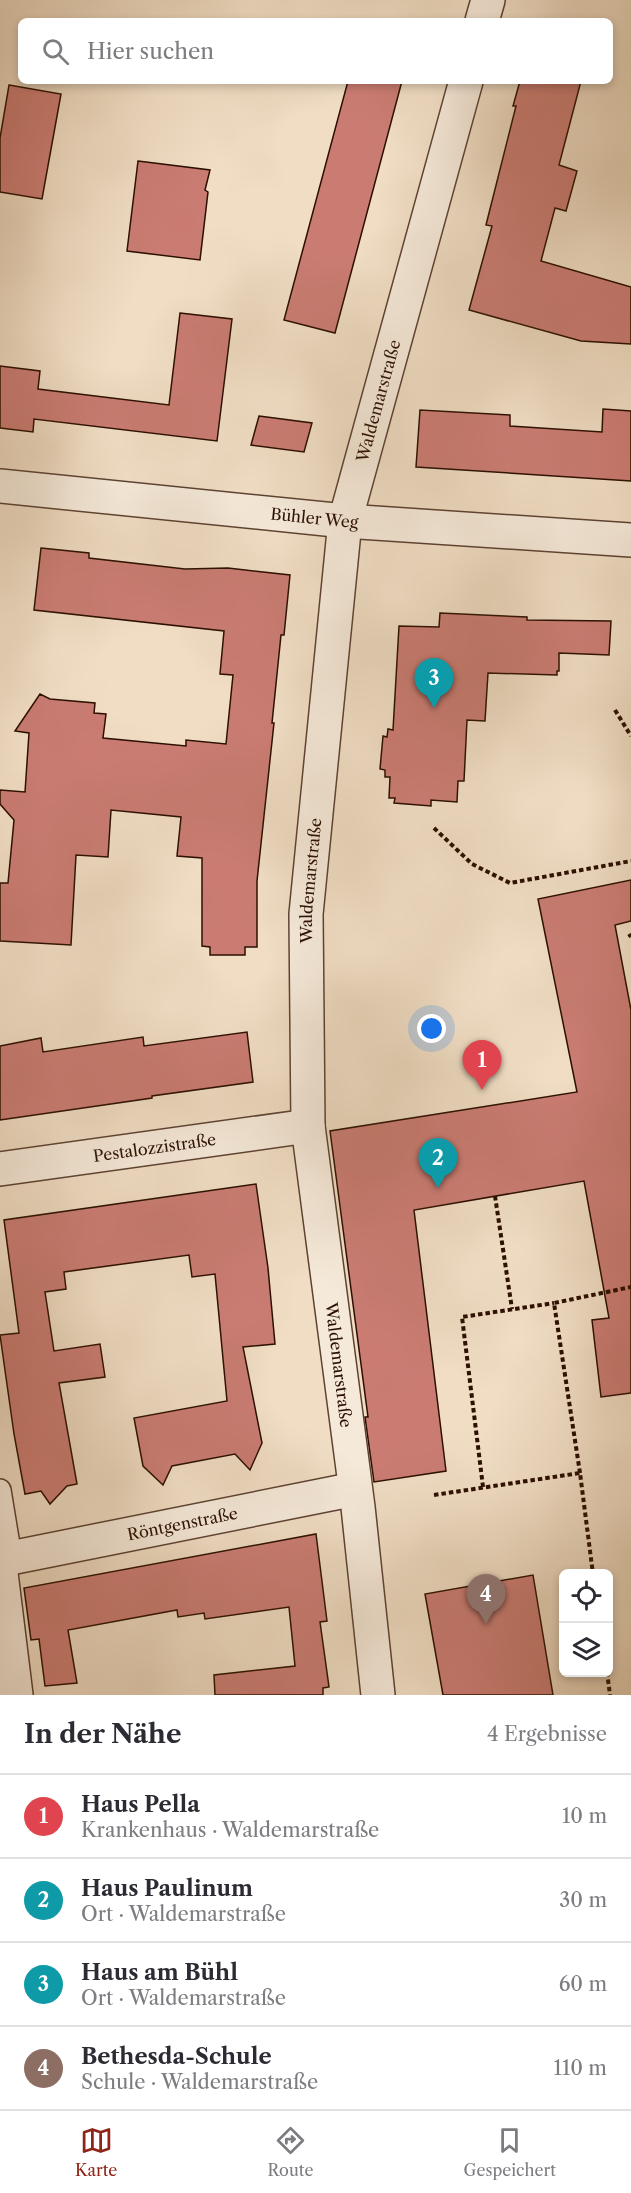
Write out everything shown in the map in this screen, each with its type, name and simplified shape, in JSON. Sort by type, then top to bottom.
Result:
[{"type":"street","points":[[483,18],[488,0]]},
{"type":"street","name":"Waldemarstraße","points":[[378,1695],[355,1489],[308,1126],[306,914],[345,521],[465,84]]},
{"type":"street","name":"Bühler Weg","points":[[0,486],[345,521],[631,540]]},
{"type":"street","name":"Pestalozzistraße","points":[[0,1169],[308,1126]]},
{"type":"street","name":"Röntgenstraße","points":[[4,1561],[355,1489]]},
{"type":"street","points":[[4,1561],[16,1695]]},
{"type":"lane","points":[[0,1490],[4,1561]]},
{"type":"path","points":[[615,710],[631,736]]},
{"type":"path","points":[[434,828],[472,864],[510,883],[631,861]]},
{"type":"path","points":[[495,1196],[512,1309]]},
{"type":"path","points":[[483,1487],[462,1317],[554,1303],[631,1287]]},
{"type":"path","points":[[554,1303],[593,1569]]},
{"type":"path","points":[[434,1495],[580,1473]]},
{"type":"path","points":[[608,1677],[610,1695]]},
{"type":"building","points":[[347,84],[401,84],[335,333],[284,320]]},
{"type":"building","points":[[519,84],[580,84],[559,165],[577,171],[566,211],[555,208],[541,261],[631,287],[631,344],[581,341],[469,310],[492,226],[486,225],[516,106],[513,106]]},
{"type":"building","points":[[9,85],[61,94],[42,199],[0,192],[0,138]]},
{"type":"building","points":[[138,161],[210,170],[205,190],[208,192],[200,260],[127,251]]},
{"type":"building","points":[[180,313],[232,319],[217,441],[34,419],[33,432],[0,428],[0,366],[40,371],[38,389],[169,405]]},
{"type":"building","points":[[603,409],[631,411],[631,481],[416,467],[420,410],[510,415],[510,426],[602,432]]},
{"type":"building","points":[[259,416],[312,423],[304,452],[251,445]]},
{"type":"building","points":[[41,548],[89,553],[89,558],[185,569],[228,568],[290,575],[284,635],[281,635],[257,881],[257,947],[245,947],[245,955],[210,955],[210,947],[202,946],[202,858],[177,856],[181,817],[111,810],[108,857],[76,855],[71,945],[0,941],[0,883],[8,883],[14,820],[0,804],[0,790],[25,792],[29,733],[15,731],[40,694],[50,699],[95,703],[94,713],[106,714],[103,738],[186,746],[186,740],[226,744],[233,675],[220,674],[224,631],[34,610]]},
{"type":"building","points":[[440,613],[527,617],[527,620],[611,621],[609,655],[559,653],[557,675],[488,673],[485,721],[467,720],[464,781],[458,781],[457,802],[431,800],[431,806],[394,803],[395,798],[389,798],[390,777],[385,777],[385,770],[380,769],[383,736],[387,737],[388,729],[393,730],[399,626],[439,627]]},
{"type":"building","points":[[631,880],[631,921],[615,925],[631,1010],[631,1393],[601,1397],[592,1320],[609,1318],[584,1181],[414,1210],[446,1471],[374,1482],[365,1417],[368,1417],[330,1131],[577,1092],[538,899]]},
{"type":"building","points":[[247,1032],[253,1082],[0,1120],[0,1046],[41,1038],[43,1052],[143,1037],[144,1046]]},
{"type":"building","points":[[256,1184],[268,1268],[275,1344],[243,1347],[262,1443],[250,1470],[235,1454],[172,1466],[163,1485],[143,1466],[134,1418],[227,1401],[215,1274],[192,1277],[189,1255],[64,1272],[66,1289],[45,1292],[54,1351],[100,1344],[105,1377],[59,1383],[77,1484],[67,1486],[50,1504],[41,1491],[25,1494],[0,1335],[19,1333],[4,1220]]},
{"type":"building","points":[[316,1534],[327,1621],[320,1622],[329,1687],[323,1688],[323,1695],[215,1695],[214,1675],[295,1666],[289,1607],[205,1619],[204,1613],[178,1617],[177,1610],[68,1630],[77,1683],[45,1686],[39,1639],[31,1640],[24,1588]]},
{"type":"building","points":[[533,1575],[553,1695],[443,1695],[425,1594]]},
{"type":"place","name":"Haus am Bühl","points":[[434,708]]},
{"type":"place","name":"Haus Pella","points":[[482,1090]]},
{"type":"place","name":"Haus Paulinum","points":[[438,1188]]},
{"type":"place","name":"Bethesda-Schule","points":[[486,1624]]}]
